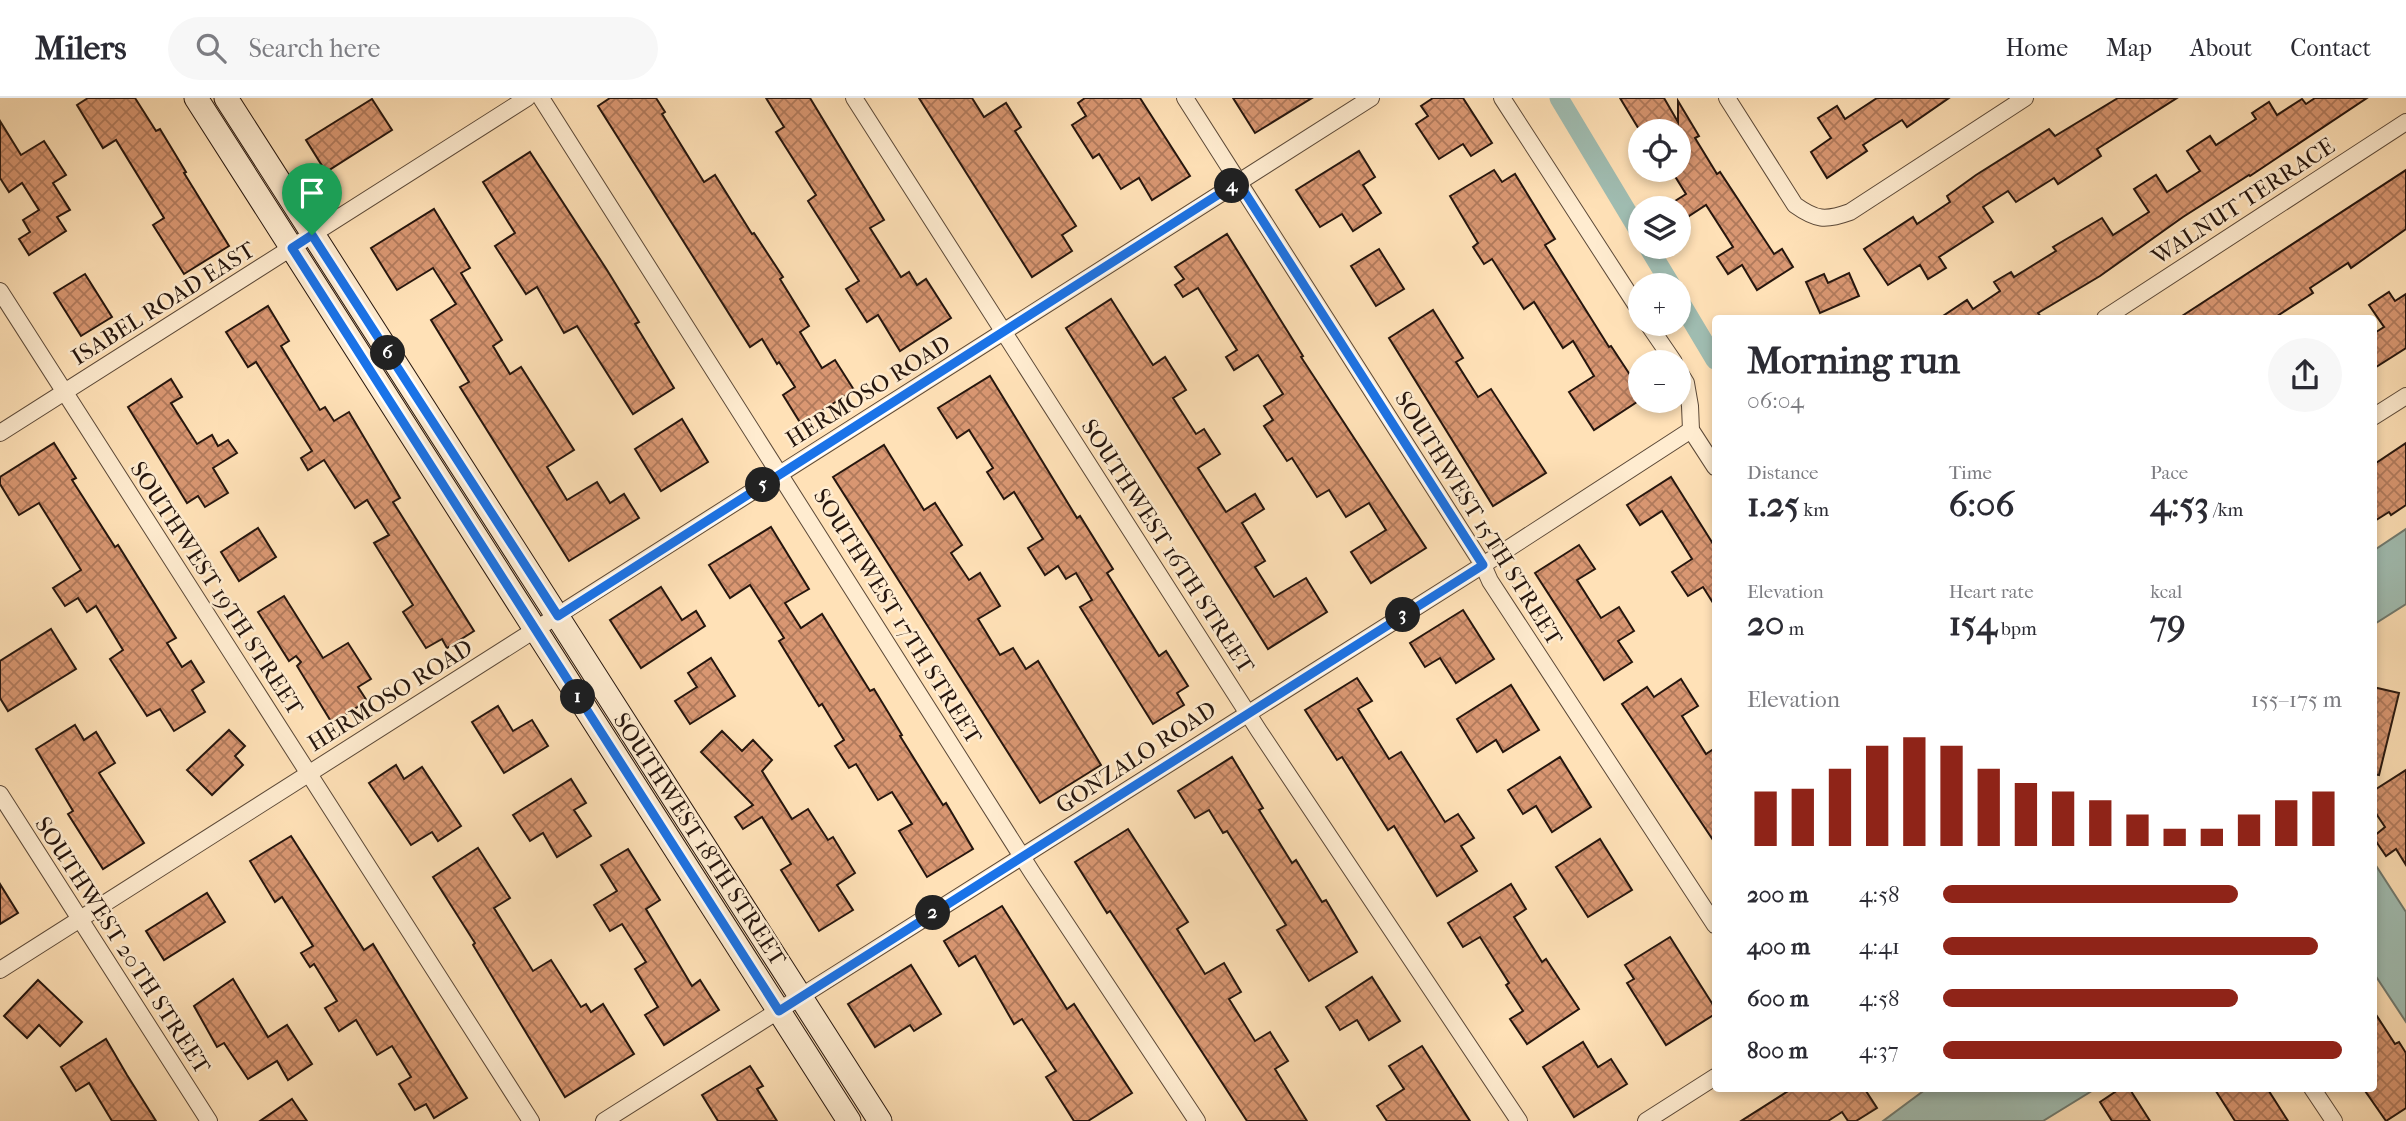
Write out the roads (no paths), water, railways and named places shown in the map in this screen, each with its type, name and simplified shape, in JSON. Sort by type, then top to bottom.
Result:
[{"type":"main road","name":"SOUTHWEST 18TH STREET","points":[[196,98],[849,1121]]},
{"type":"main road","name":"SOUTHWEST 18TH STREET","points":[[226,98],[880,1121]]},
{"type":"street","name":"ISABEL ROAD EAST","points":[[0,433],[527,98]]},
{"type":"street","name":"SOUTHWEST 17TH STREET","points":[[541,98],[1033,874],[1197,1121]]},
{"type":"street","name":"SOUTHWEST 16TH STREET","points":[[854,98],[1248,712],[1519,1121]]},
{"type":"street","name":"SOUTHWEST 15TH STREET","points":[[1185,98],[1483,565],[1497,593],[1712,920]]},
{"type":"street","name":"HERMOSO ROAD","points":[[0,970],[1371,98]]},
{"type":"street","points":[[1502,98],[1628,292]]},
{"type":"street","points":[[1727,98],[1795,205],[1811,216],[1831,219],[1850,212],[2025,98]]},
{"type":"street","name":"WALNUT TERRACE","points":[[2110,315],[2406,122]]},
{"type":"street","name":"SOUTHWEST 19TH STREET","points":[[0,291],[531,1121]]},
{"type":"street","points":[[2377,414],[2406,396]]},
{"type":"street","points":[[1690,413],[1691,429],[1712,462]]},
{"type":"street","name":"GONZALO ROAD","points":[[604,1121],[1483,565],[1691,429]]},
{"type":"street","name":"SOUTHWEST 20TH STREET","points":[[0,794],[209,1121]]},
{"type":"street","points":[[1647,1121],[1712,1079]]},
{"type":"street","points":[[2315,1092],[2334,1121]]},
{"type":"waterway","points":[[1559,98],[1628,213]]},
{"type":"waterway","points":[[1655,259],[1664,273]]},
{"type":"waterway","points":[[1691,320],[1712,355]]}]
